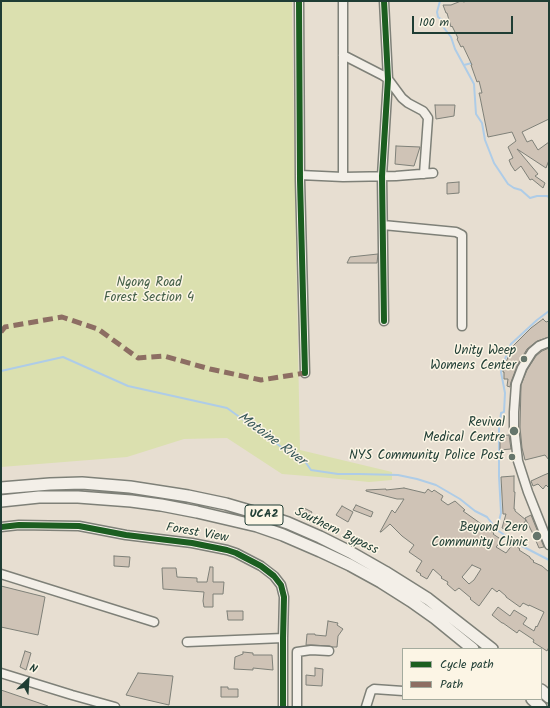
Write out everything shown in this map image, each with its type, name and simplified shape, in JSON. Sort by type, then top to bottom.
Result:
[{"type":"highway","name":"Southern Bypass","points":[[1,488],[75,483],[130,487],[188,496],[226,504],[267,516],[320,537],[385,572],[428,599],[491,648]]},
{"type":"highway","name":"Southern Bypass","points":[[1,500],[39,497],[131,501],[197,512],[257,526],[283,534],[350,565],[381,582],[435,618],[472,648]]},
{"type":"highway","points":[[533,700],[541,707]]},
{"type":"street","points":[[299,1],[300,175],[305,373]]},
{"type":"street","points":[[343,177],[344,1]]},
{"type":"street","points":[[384,1],[388,79],[382,176],[384,321]]},
{"type":"street","points":[[343,56],[388,79],[402,98],[423,111],[428,118],[424,174]]},
{"type":"street","points":[[300,175],[343,177],[433,173]]},
{"type":"street","points":[[383,225],[456,232],[462,235],[462,326]]},
{"type":"street","points":[[549,342],[539,346],[532,352],[522,368],[516,384],[514,427],[518,461],[528,492],[549,545]]},
{"type":"street","name":"Forest View","points":[[1,527],[19,525],[79,526],[126,535],[199,544],[227,550],[261,566],[274,576],[281,585],[284,597],[282,638],[284,707]]},
{"type":"street","points":[[1,574],[154,622]]},
{"type":"street","points":[[187,642],[282,638]]},
{"type":"street","points":[[297,707],[297,652],[311,650],[329,651]]},
{"type":"street","points":[[1,673],[72,696],[114,707]]},
{"type":"street","points":[[366,707],[371,691],[374,689],[402,691]]},
{"type":"green space","name":"Ngong Road Forest Section 4","points":[[1,1],[292,1],[300,450],[392,472],[392,480],[369,482],[282,474],[227,438],[184,439],[127,457],[1,467]]},
{"type":"building","points":[[461,1],[549,1],[549,119],[522,132],[527,142],[532,140],[538,150],[549,142],[549,160],[546,168],[517,149],[538,174],[535,176],[545,183],[543,188],[532,179],[530,180],[521,166],[515,171],[511,165],[509,160],[513,158],[508,147],[516,141],[512,132],[488,137],[479,93],[482,93],[479,81],[477,82],[472,65],[463,46],[461,47],[452,26],[451,27],[443,5],[451,5]]},
{"type":"building","points":[[435,105],[455,105],[454,116],[436,119]]},
{"type":"building","points":[[396,146],[420,147],[414,166],[395,164]]},
{"type":"building","points":[[459,182],[459,193],[447,194],[447,183]]},
{"type":"building","points":[[378,254],[377,263],[347,263],[350,257]]},
{"type":"building","points":[[543,319],[546,322],[549,321],[549,337],[537,341],[527,349],[517,366],[510,387],[507,386],[508,379],[504,379],[503,369],[513,346],[531,328]]},
{"type":"building","points":[[549,348],[549,460],[545,455],[525,460],[520,427],[521,385],[527,370],[536,356]]},
{"type":"building","points":[[509,435],[511,449],[500,450],[500,436]]},
{"type":"building","points":[[549,473],[549,488],[546,485],[543,489],[538,484],[533,486],[531,481]]},
{"type":"building","points":[[514,476],[514,509],[526,520],[519,531],[512,526],[511,529],[508,530],[502,528],[506,514],[503,514],[501,477]]},
{"type":"building","points":[[404,488],[425,493],[428,489],[432,492],[434,490],[443,496],[441,500],[448,505],[455,501],[465,510],[463,511],[502,540],[496,547],[506,553],[513,544],[530,557],[534,561],[533,562],[542,566],[549,572],[549,647],[547,651],[519,630],[517,633],[492,615],[498,607],[510,616],[514,610],[527,618],[523,624],[534,631],[544,612],[523,603],[520,607],[499,590],[497,592],[492,588],[479,606],[459,588],[455,591],[447,584],[448,582],[441,578],[442,577],[433,569],[427,579],[416,571],[422,561],[409,552],[414,545],[390,524],[380,532],[392,510],[395,513],[404,499],[397,499],[366,490]],"holes":[[[472,565],[481,569],[474,580],[469,584],[462,577]]]},
{"type":"building","points":[[356,505],[373,512],[371,517],[353,510]]},
{"type":"building","points":[[342,506],[353,512],[348,522],[336,515]]},
{"type":"building","points":[[302,507],[312,512],[308,520],[298,514]]},
{"type":"building","points":[[531,515],[544,547],[539,548],[525,518]]},
{"type":"building","points":[[114,556],[130,557],[129,567],[114,566]]},
{"type":"building","points":[[210,567],[213,567],[213,582],[224,582],[223,594],[213,594],[213,607],[204,607],[204,592],[163,589],[162,568],[176,568],[177,577],[197,578],[197,582],[207,582]]},
{"type":"building","points":[[1,586],[45,597],[38,635],[1,627]]},
{"type":"building","points":[[227,611],[243,611],[243,620],[228,620]]},
{"type":"building","points":[[328,621],[338,623],[337,625],[343,629],[338,636],[337,647],[306,645],[307,634],[326,636]]},
{"type":"building","points":[[25,651],[31,653],[26,670],[20,667]]},
{"type":"building","points":[[243,652],[253,653],[253,655],[272,655],[273,670],[253,668],[253,670],[234,669],[235,657],[243,654]]},
{"type":"building","points":[[315,668],[323,669],[322,686],[306,685],[306,675],[315,676]]},
{"type":"building","points":[[138,673],[173,676],[169,705],[126,695]]},
{"type":"building","points":[[221,687],[238,689],[238,697],[221,697]]},
{"type":"building","points":[[1,690],[48,706],[48,707],[1,707]]},
{"type":"waterway","points":[[440,1],[437,12],[438,17],[442,20],[444,28],[451,37],[455,49],[474,84],[476,114],[482,123],[485,140],[494,163],[508,184],[521,190],[530,198],[537,196],[549,197]]},
{"type":"waterway","points":[[464,65],[472,63]]},
{"type":"waterway","points":[[497,529],[501,513],[499,429],[501,413],[504,412],[505,393],[501,372],[511,344],[549,311]]},
{"type":"waterway","name":"Motoine River","points":[[1,371],[63,357],[128,386],[227,408],[291,454],[304,460],[311,470],[338,474],[398,475],[436,485],[460,499],[475,511],[487,517],[497,530],[518,544],[549,560]]},
{"type":"marked path","points":[[1,332],[5,327],[62,317],[98,329],[138,358],[164,356],[210,369],[261,380],[305,373]]},
{"type":"cycle path","points":[[299,1],[300,180],[305,373]]},
{"type":"cycle path","points":[[384,1],[388,79],[382,176],[384,321]]},
{"type":"cycle path","points":[[1,527],[19,525],[79,526],[126,535],[192,543],[227,550],[261,566],[274,576],[281,585],[284,597],[283,707]]},
{"type":"place","name":"Unity Weep Womens Center","points":[[524,359]]},
{"type":"place","name":"Revival Medical Centre","points":[[514,431]]},
{"type":"place","name":"NYS Community Police Post","points":[[512,457]]},
{"type":"place","name":"Beyond Zero Community Clinic","points":[[537,536]]}]
